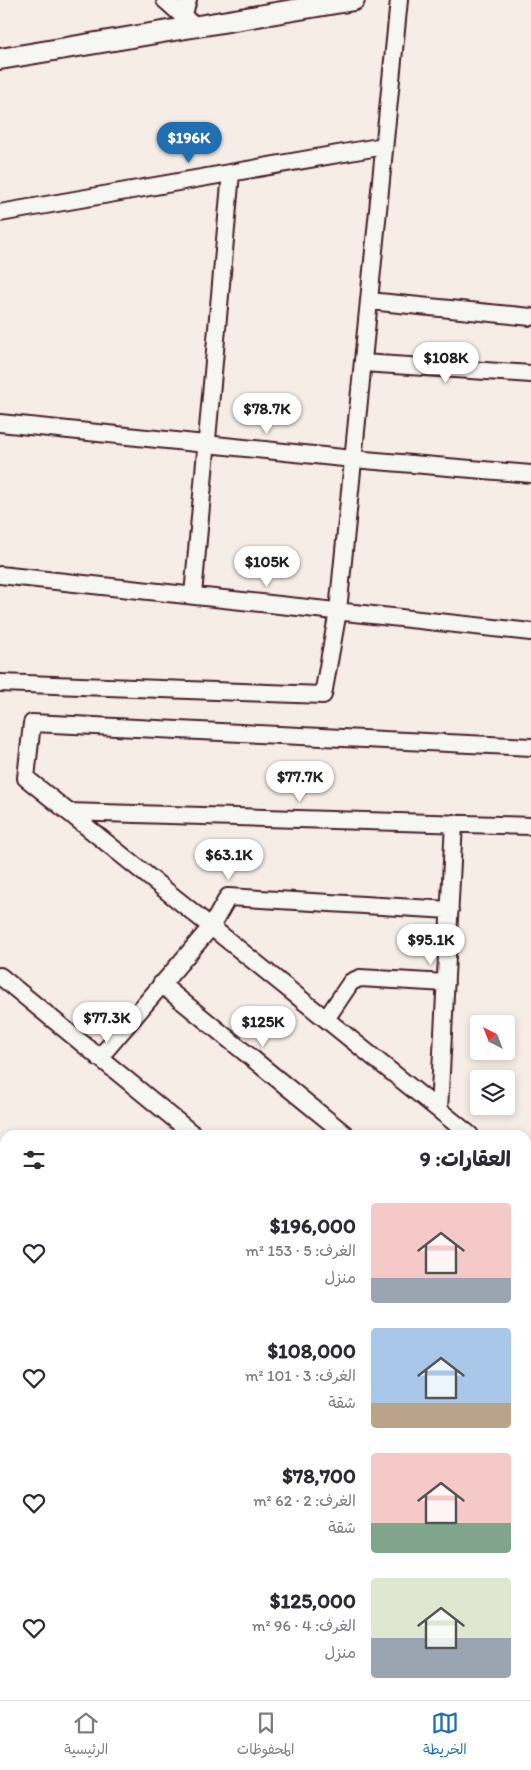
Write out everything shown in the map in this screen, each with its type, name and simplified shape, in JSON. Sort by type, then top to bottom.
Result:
[{"type":"street","points":[[165,0],[189,22]]},
{"type":"street","points":[[188,0],[189,22]]},
{"type":"street","points":[[0,59],[189,22],[354,0]]},
{"type":"street","points":[[0,682],[323,695],[338,611],[399,0]]},
{"type":"street","points":[[0,213],[384,146]]},
{"type":"street","points":[[193,596],[231,173]]},
{"type":"street","points":[[369,301],[531,317]]},
{"type":"street","points":[[363,363],[531,374]]},
{"type":"street","points":[[0,423],[353,459],[531,474]]},
{"type":"street","points":[[0,575],[531,632]]},
{"type":"street","points":[[464,1130],[26,778],[32,723],[531,747]]},
{"type":"street","points":[[68,812],[531,826]]},
{"type":"street","points":[[439,1110],[454,823]]},
{"type":"street","points":[[99,1058],[211,927],[228,897],[450,910]]},
{"type":"street","points":[[0,976],[188,1130]]},
{"type":"street","points":[[326,1019],[351,982],[360,978],[446,983]]},
{"type":"street","points":[[161,984],[340,1130]]}]
